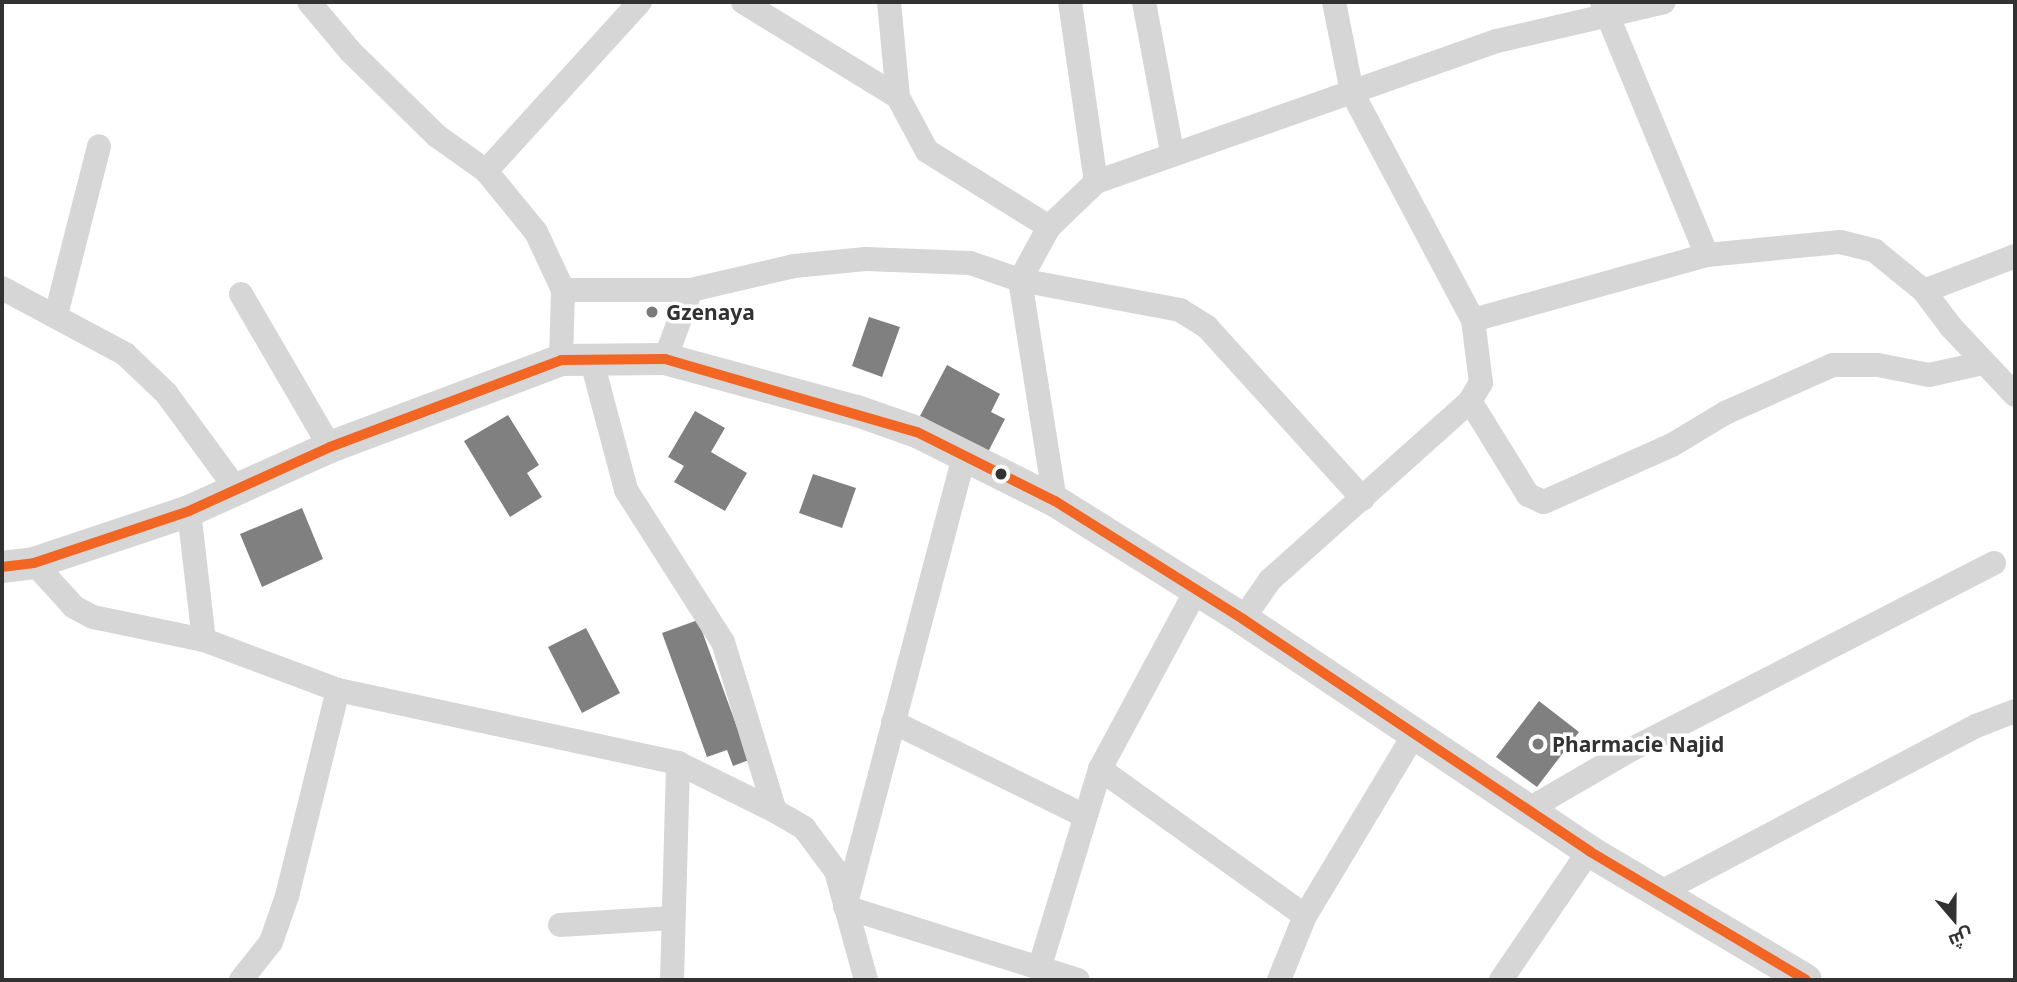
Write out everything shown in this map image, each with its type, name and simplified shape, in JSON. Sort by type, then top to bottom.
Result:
[{"type":"street","points":[[309,2],[351,52],[438,136],[486,171],[536,232],[563,290],[576,359],[626,490],[723,642],[775,811]]},
{"type":"street","points":[[486,171],[640,2]]},
{"type":"street","points":[[743,2],[898,97]]},
{"type":"street","points":[[889,2],[898,97],[927,151],[1049,227]]},
{"type":"street","points":[[1070,2],[1096,182]]},
{"type":"street","points":[[1144,2],[1172,152]]},
{"type":"street","points":[[1243,619],[1270,580],[1470,401],[1481,383],[1473,320],[1352,92],[1334,2]]},
{"type":"street","points":[[1055,501],[1020,280],[1049,227],[1096,182],[1172,152],[1497,41],[1604,8],[1664,2]]},
{"type":"street","points":[[1604,8],[1707,255]]},
{"type":"street","points":[[56,315],[99,146]]},
{"type":"street","points":[[1473,320],[1707,255],[1816,243],[1857,244],[1875,251],[1924,291],[1983,363],[2015,395]]},
{"type":"street","points":[[1924,291],[2015,256]]},
{"type":"street","points":[[563,290],[691,290],[794,266],[866,259],[970,263],[1020,280],[1180,310],[1207,327],[1363,499]]},
{"type":"street","points":[[2,288],[125,354],[166,393],[237,490]]},
{"type":"street","points":[[665,359],[691,290]]},
{"type":"street","points":[[241,294],[330,447]]},
{"type":"street","points":[[2,567],[34,563],[189,511],[330,447],[576,359],[665,359],[857,411],[964,455],[1055,501],[1243,619],[1589,851],[1807,980]]},
{"type":"street","points":[[1470,401],[1528,495],[1544,502],[1672,445],[1725,413],[1833,365],[1878,365],[1929,375],[1983,363]]},
{"type":"street","points":[[845,907],[964,455]]},
{"type":"street","points":[[189,511],[204,640]]},
{"type":"street","points":[[34,563],[74,607],[93,617],[204,640],[338,690],[678,763],[775,811],[804,828],[836,871],[866,980]]},
{"type":"street","points":[[1529,809],[1632,749],[1994,563]]},
{"type":"street","points":[[1040,969],[1100,769],[1196,591]]},
{"type":"street","points":[[241,980],[271,942],[288,896],[338,690]]},
{"type":"street","points":[[1658,893],[1976,726],[2015,712]]},
{"type":"street","points":[[894,723],[1086,816]]},
{"type":"street","points":[[1279,980],[1305,916],[1415,733]]},
{"type":"street","points":[[672,980],[678,763]]},
{"type":"street","points":[[1100,769],[1305,916]]},
{"type":"street","points":[[1501,980],[1589,851]]},
{"type":"street","points":[[845,907],[1077,980]]},
{"type":"street","points":[[560,925],[672,918]]},
{"type":"building","points":[[869,317],[900,327],[882,377],[852,366]]},
{"type":"building","points":[[947,365],[1000,394],[991,412],[1005,419],[988,452],[920,416]]},
{"type":"building","points":[[695,411],[725,428],[711,452],[747,473],[725,511],[674,482],[684,466],[668,457]]},
{"type":"building","points":[[508,415],[539,465],[527,473],[542,497],[510,517],[464,441]]},
{"type":"building","points":[[813,474],[856,488],[842,528],[799,513]]},
{"type":"building","points":[[302,508],[323,559],[262,587],[240,534]]},
{"type":"building","points":[[698,620],[749,760],[733,766],[727,750],[707,757],[662,633]]},
{"type":"building","points":[[586,628],[620,693],[582,713],[548,647]]},
{"type":"building","name":"Pharmacie Najid","points":[[1539,701],[1579,732],[1537,787],[1496,757]]},
{"type":"transit line","points":[[2,567],[34,563],[189,511],[330,447],[561,360],[665,359],[917,432],[1055,501],[1243,619],[1589,851],[1806,980]]},
{"type":"place","name":"Gzenaya","points":[[652,312]]},
{"type":"place","name":"Pharmacie Najid","points":[[1538,744]]}]
